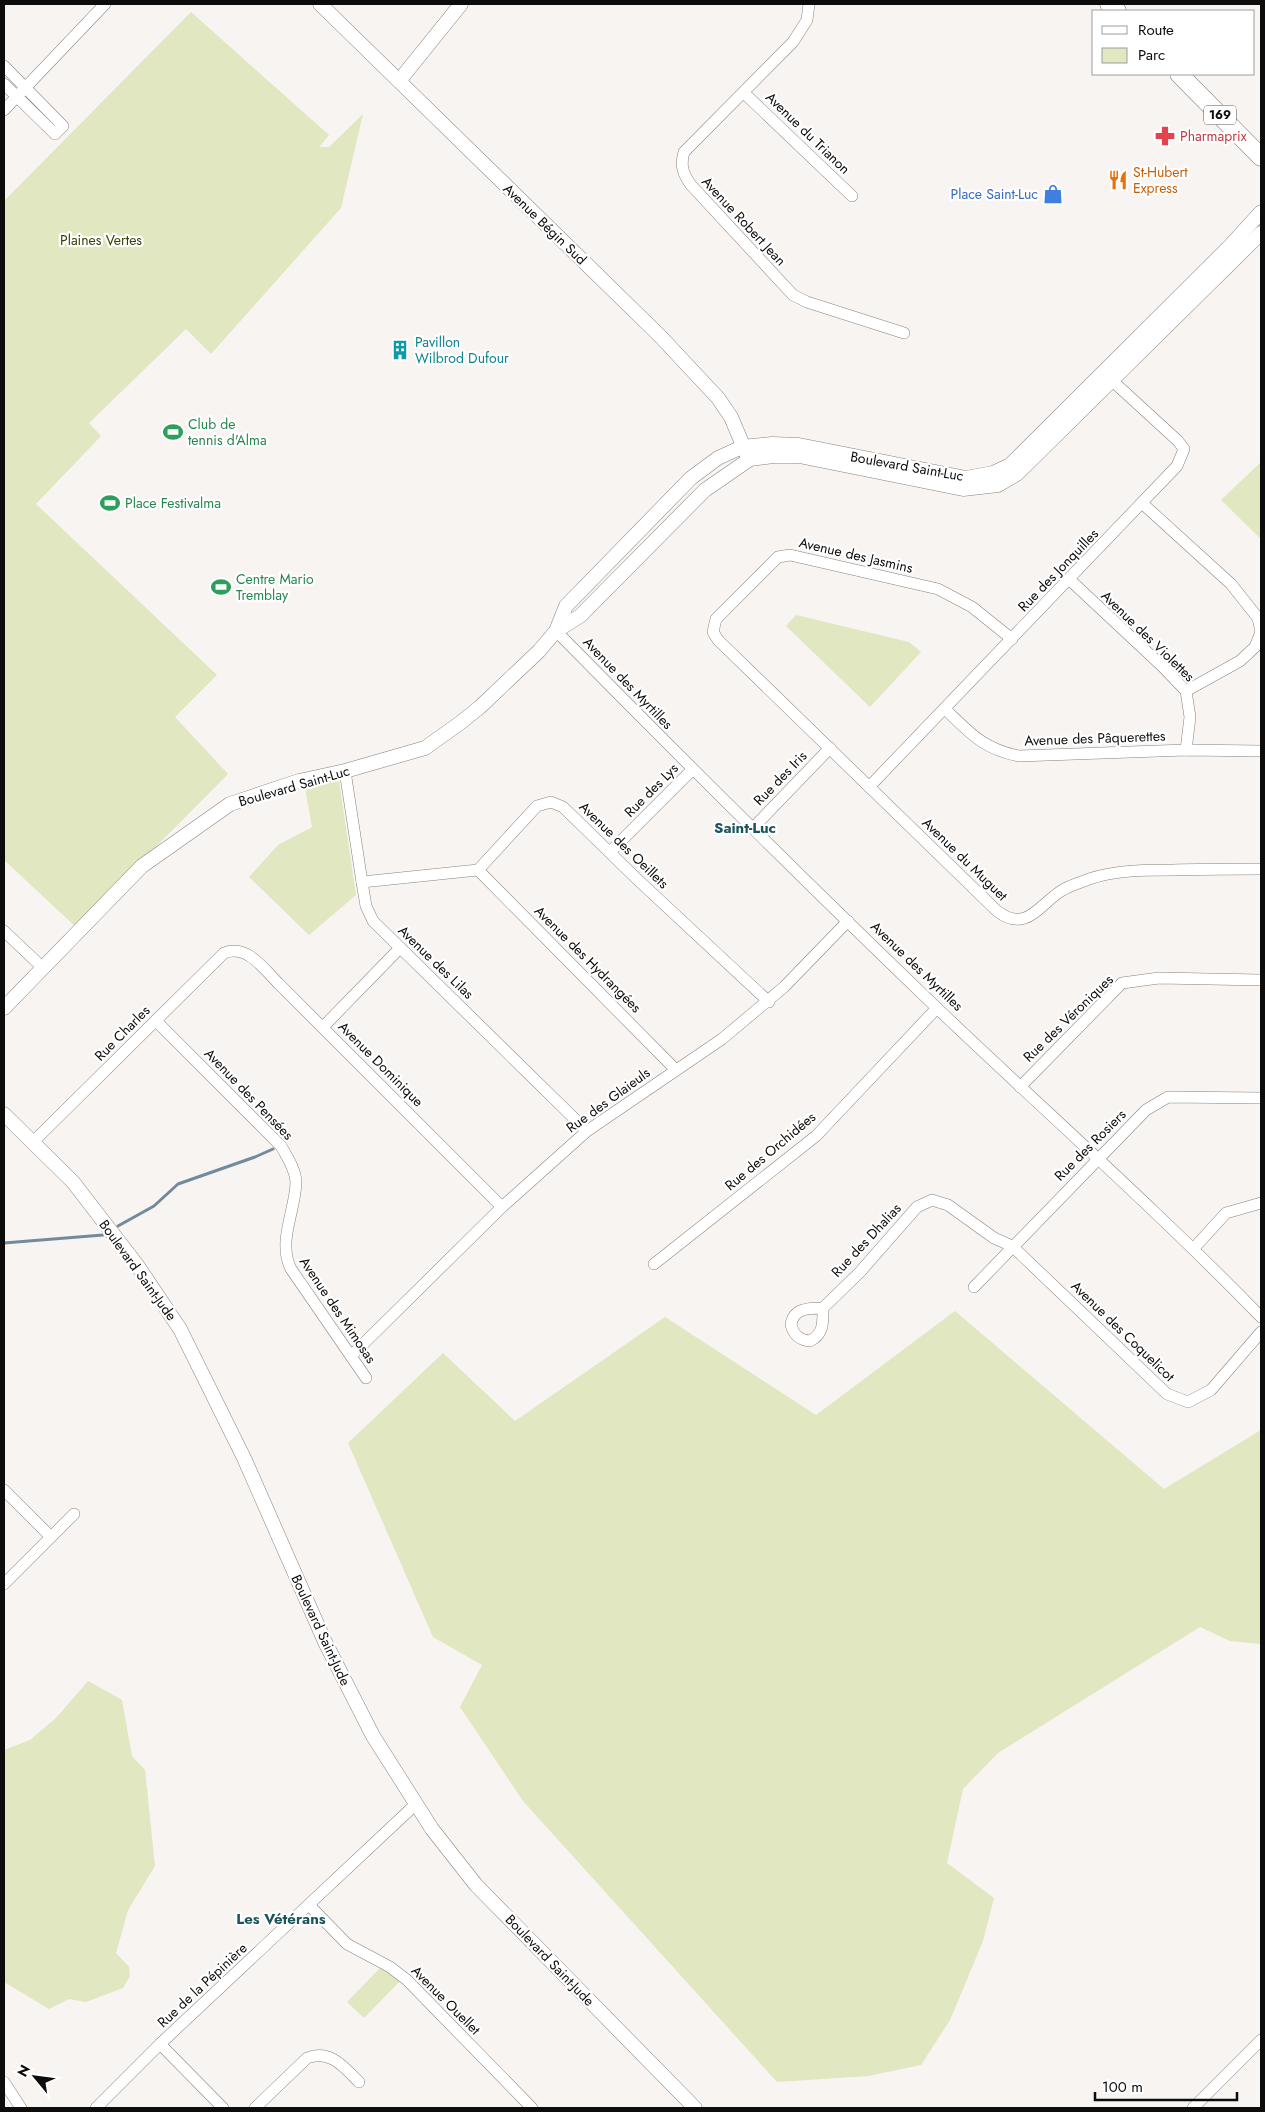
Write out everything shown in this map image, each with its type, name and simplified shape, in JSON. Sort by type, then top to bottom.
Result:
[{"type":"main road","name":"169","points":[[1180,75],[1261,157]]},
{"type":"main road","name":"169","points":[[1191,75],[1261,145]]},
{"type":"street","points":[[4,110],[105,4]]},
{"type":"street","name":"Avenue Bégin Sud","points":[[320,4],[660,336],[712,391],[730,417],[742,447],[750,459]]},
{"type":"street","points":[[399,80],[461,4]]},
{"type":"street","name":"Avenue Robert Jean","points":[[809,4],[807,20],[794,42],[684,152],[682,162],[683,173],[691,186],[793,295],[807,302],[904,333]]},
{"type":"street","points":[[4,66],[63,126],[55,134],[4,84]]},
{"type":"street","name":"Avenue du Trianon","points":[[744,92],[852,196]]},
{"type":"street","name":"Boulevard Saint-Luc","points":[[4,1008],[142,866],[230,804],[299,782],[425,748],[460,724],[539,651],[556,631],[580,616],[705,490],[750,459],[774,456],[799,456],[963,490],[998,485],[1023,469],[1261,212]]},
{"type":"street","name":"Boulevard Saint-Luc","points":[[556,631],[566,606],[691,478],[718,458],[742,447],[772,444],[799,445],[966,478],[980,477],[1010,465],[1261,233]]},
{"type":"street","name":"Rue des Jonquilles","points":[[869,787],[1143,504],[1177,466],[1184,449],[1178,441],[1108,376]]},
{"type":"street","points":[[1143,504],[1231,584],[1258,618],[1261,632],[1255,647],[1240,661],[1186,691]]},
{"type":"street","name":"Avenue des Jasmins","points":[[713,632],[716,619],[778,557],[790,555],[938,589],[972,607],[1012,639]]},
{"type":"street","name":"Avenue des Violettes","points":[[1070,580],[1186,691],[1190,717],[1186,750]]},
{"type":"street","name":"Avenue des Myrtilles","points":[[556,631],[692,770],[937,1008],[1097,1160],[1194,1248],[1261,1318]]},
{"type":"street","name":"Avenue du Muguet","points":[[713,632],[718,640],[1007,919],[1017,921],[1026,918],[1036,913],[1047,901],[1071,886],[1105,874],[1148,870],[1261,869]]},
{"type":"street","name":"Avenue des Pâquerettes","points":[[945,709],[985,745],[1000,752],[1019,756],[1186,750],[1261,751]]},
{"type":"street","name":"Rue des Iris","points":[[753,828],[830,748]]},
{"type":"street","name":"Rue des Lys","points":[[610,852],[692,770]]},
{"type":"street","name":"Avenue des Lilas","points":[[345,771],[366,906],[373,921],[587,1131]]},
{"type":"street","name":"Avenue des Oeillets","points":[[478,870],[537,806],[551,802],[563,807],[769,1002]]},
{"type":"street","points":[[362,882],[478,870]]},
{"type":"street","name":"Avenue des Hydrangées","points":[[478,870],[676,1070]]},
{"type":"street","name":"Rue des Glaieuls","points":[[351,1356],[502,1207],[587,1131],[722,1040],[769,1002],[848,921]]},
{"type":"street","points":[[4,931],[43,968]]},
{"type":"street","points":[[323,1027],[400,948]]},
{"type":"street","name":"Avenue Dominique","points":[[234,949],[246,953],[323,1027],[502,1207]]},
{"type":"street","name":"Rue Charles","points":[[34,1141],[224,953],[234,949]]},
{"type":"street","name":"Rue des Véroniques","points":[[1020,1087],[1122,984],[1159,978],[1261,980]]},
{"type":"street","name":"Rue des Orchidées","points":[[654,1264],[816,1136],[937,1008]]},
{"type":"street","name":"Avenue des Pensées","points":[[156,1021],[281,1146],[292,1164],[296,1181],[285,1245],[286,1259]]},
{"type":"street","name":"Rue des Rosiers","points":[[974,1287],[1146,1110],[1168,1098],[1261,1098]]},
{"type":"street","name":"Boulevard Saint-Jude","points":[[4,1114],[34,1141],[73,1182],[137,1265],[180,1328],[244,1458],[325,1642],[373,1736],[417,1802],[432,1829],[476,1885],[695,2108]]},
{"type":"street","name":"Rue des Dhalias","points":[[823,1308],[860,1272],[917,1207],[932,1200],[948,1205],[994,1238],[1012,1246]]},
{"type":"street","points":[[1194,1248],[1226,1213],[1261,1203]]},
{"type":"street","name":"Avenue des Coquelicot","points":[[1012,1246],[1167,1394],[1188,1402],[1211,1390],[1261,1332]]},
{"type":"street","name":"Avenue des Mimosas","points":[[286,1259],[366,1378]]},
{"type":"street","points":[[4,1490],[51,1537]]},
{"type":"street","points":[[4,1584],[74,1514]]},
{"type":"street","name":"Rue de la Pépinière","points":[[96,2108],[160,2044],[417,1802]]},
{"type":"street","name":"Avenue Ouellet","points":[[309,1905],[347,1944],[390,1967],[407,1980],[532,2108]]},
{"type":"street","points":[[1193,2108],[1261,2040]]},
{"type":"street","points":[[160,2044],[223,2108]]},
{"type":"street","points":[[255,2108],[307,2058],[314,2055],[330,2057],[341,2064],[359,2082]]},
{"type":"street","points":[[4,2082],[21,2108]]},
{"type":"green space","name":"Plaines Vertes","points":[[191,12],[329,135],[319,147],[329,147],[363,114],[341,208],[211,354],[186,329],[89,423],[101,436],[36,504],[217,675],[175,717],[228,774],[76,927],[4,860],[4,201]]},
{"type":"green space","points":[[1261,462],[1261,539],[1221,500]]},
{"type":"green space","points":[[796,615],[909,642],[921,652],[870,707],[786,626]]},
{"type":"green space","points":[[339,781],[356,895],[309,935],[249,877],[278,845],[312,827],[305,788]]},
{"type":"green space","points":[[955,1311],[1164,1489],[1261,1430],[1261,1644],[1230,1641],[1200,1627],[998,1753],[963,1789],[947,1863],[994,1898],[983,1941],[950,2020],[921,2065],[868,2076],[777,2082],[523,1801],[460,1707],[482,1665],[433,1637],[348,1443],[443,1353],[515,1421],[665,1317],[816,1415]]},
{"type":"green space","points":[[88,1681],[122,1700],[132,1756],[145,1770],[155,1866],[128,1910],[116,1953],[129,1967],[130,1976],[123,1988],[86,2002],[69,1999],[49,2009],[4,1982],[4,1750],[30,1740],[56,1718]]},
{"type":"green space","points":[[384,1964],[404,1977],[364,2018],[347,2002]]},
{"type":"waterway","points":[[118,1226],[154,1206],[178,1184],[273,1149]]},
{"type":"waterway","points":[[4,1243],[103,1235]]},
{"type":"place","name":"Pharmaprix","points":[[1165,136]]},
{"type":"place","name":"St-Hubert Express","points":[[1118,180]]},
{"type":"place","name":"Place Saint-Luc","points":[[1053,194]]},
{"type":"place","name":"Pavillon Wilbrod Dufour","points":[[400,350]]},
{"type":"place","name":"Club de tennis d'Alma","points":[[173,432]]},
{"type":"place","name":"Place Festivalma","points":[[110,503]]},
{"type":"place","name":"Centre Mario Tremblay","points":[[221,587]]},
{"type":"district","name":"Saint-Luc","points":[[745,828]]},
{"type":"district","name":"Les Vétérans","points":[[281,1919]]}]
